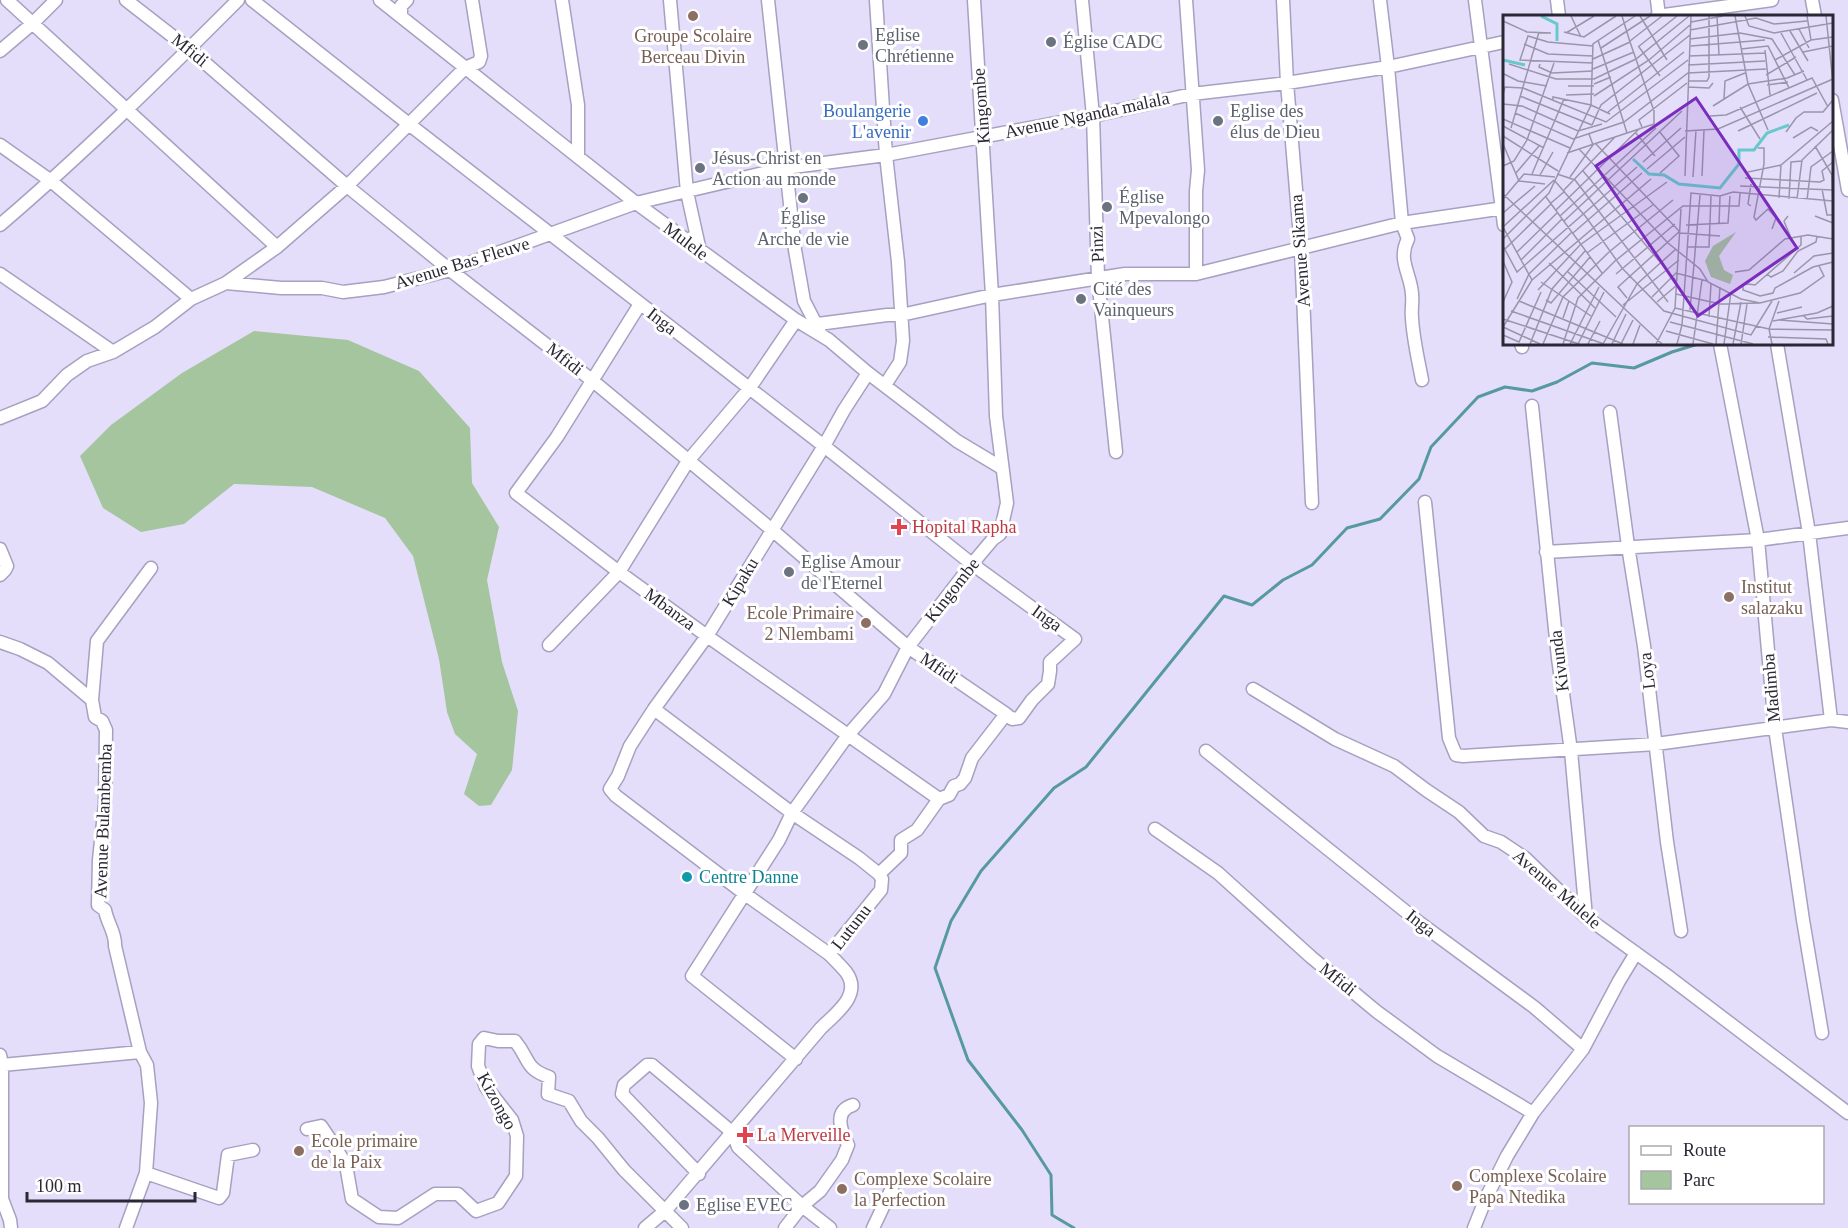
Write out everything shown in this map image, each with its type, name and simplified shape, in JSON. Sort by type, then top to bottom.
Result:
[{"type":"street","points":[[7,0],[277,247]]},
{"type":"street","points":[[0,51],[56,0]]},
{"type":"street","name":"Mfidi","points":[[126,0],[189,49],[347,186],[450,270],[593,381],[908,647],[1006,714]]},
{"type":"street","points":[[0,225],[128,109],[238,0]]},
{"type":"street","name":"Inga","points":[[252,0],[972,564],[1075,639],[1050,662],[1048,684],[1019,718],[1012,718],[1006,714]]},
{"type":"street","name":"Mulele","points":[[380,0],[636,203],[796,320],[819,329],[868,374],[957,441],[1002,468]]},
{"type":"street","points":[[401,16],[401,6],[407,0]]},
{"type":"street","points":[[226,283],[277,247],[347,186],[410,126],[465,68],[479,62],[481,59],[472,0]]},
{"type":"street","points":[[562,0],[578,105],[578,157]]},
{"type":"street","points":[[670,0],[687,192],[700,251]]},
{"type":"street","points":[[768,0],[785,168],[801,283],[804,301],[819,329],[887,315],[901,315],[993,295],[1098,278],[1141,273],[1196,274],[1402,224],[1503,208],[1475,0]]},
{"type":"street","points":[[876,0],[886,155],[898,262],[903,341],[902,357],[895,372],[885,385]]},
{"type":"street","name":"Kingombe","points":[[796,1059],[692,976],[779,840],[792,813],[848,735],[884,694],[908,647],[972,564],[1000,534],[1007,503],[996,416],[993,295],[974,0]]},
{"type":"street","name":"Pinzi","points":[[1082,0],[1093,116],[1098,278],[1116,452]]},
{"type":"street","points":[[1186,0],[1198,170],[1196,274]]},
{"type":"street","name":"Avenue Sikama","points":[[1283,0],[1287,83],[1301,249],[1312,503]]},
{"type":"street","points":[[1380,0],[1402,224],[1408,239],[1404,246],[1404,256],[1412,293],[1412,318],[1422,380]]},
{"type":"street","points":[[1557,0],[1559,15]]},
{"type":"street","points":[[1657,0],[1659,15]]},
{"type":"street","points":[[1667,15],[1772,0]]},
{"type":"street","points":[[1812,0],[1815,15]]},
{"type":"street","name":"Avenue Nganda malala","points":[[636,203],[785,168],[886,155],[1093,116],[1192,94],[1287,83],[1388,67],[1503,42]]},
{"type":"street","points":[[1833,106],[1848,190]]},
{"type":"street","points":[[0,145],[51,181],[191,299]]},
{"type":"street","name":"Avenue Bas Fleuve","points":[[3,413],[42,401],[67,375],[87,361],[113,352],[155,327],[191,299],[226,283],[281,288],[321,288],[343,292],[390,285],[450,270],[636,203]]},
{"type":"street","points":[[0,274],[113,352]]},
{"type":"street","points":[[593,381],[640,304]]},
{"type":"street","points":[[549,645],[619,572],[688,461],[749,388],[796,320]]},
{"type":"street","name":"Madimba","points":[[1720,345],[1758,540],[1775,728],[1822,1033]]},
{"type":"street","points":[[1777,345],[1809,533],[1831,720]]},
{"type":"street","name":"Kipaku","points":[[745,894],[616,796],[610,789],[630,746],[707,636],[868,374]]},
{"type":"street","name":"Mbanza","points":[[593,381],[516,493],[707,636],[939,799]]},
{"type":"street","name":"Kivunda","points":[[1532,406],[1546,552],[1571,751],[1586,917]]},
{"type":"street","name":"Loya","points":[[1610,412],[1644,646],[1667,842],[1681,931]]},
{"type":"street","points":[[1425,502],[1449,738],[1456,755],[1571,751],[1656,744],[1831,720],[1848,722]]},
{"type":"street","points":[[1546,552],[1758,540],[1848,528]]},
{"type":"street","points":[[0,549],[7,566],[0,575]]},
{"type":"street","points":[[92,700],[97,641],[152,568]]},
{"type":"street","points":[[0,642],[48,663],[92,700]]},
{"type":"street","name":"Avenue Mulele","points":[[1253,689],[1335,739],[1394,766],[1459,812],[1484,836],[1501,842],[1525,858],[1586,917],[1848,1113]]},
{"type":"street","name":"Avenue Bulambemba","points":[[92,700],[95,717],[102,721],[106,730],[105,804],[99,860],[98,905],[105,910],[107,921],[116,939],[115,946],[140,1052],[147,1065],[151,1103],[146,1173],[126,1228]]},
{"type":"street","points":[[654,709],[792,813],[879,874],[901,853],[901,840],[917,830],[939,799],[949,795],[954,786],[965,778],[972,758],[1006,714]]},
{"type":"street","name":"Inga","points":[[1206,751],[1420,923],[1534,1007],[1583,1049]]},
{"type":"street","name":"Mfidi","points":[[1155,829],[1218,873],[1311,957],[1385,1017],[1437,1056],[1533,1113]]},
{"type":"street","name":"Lutunu","points":[[645,1228],[665,1211],[699,1174],[764,1094],[850,995],[852,988],[850,978],[829,954],[880,890],[882,879],[879,874]]},
{"type":"street","points":[[745,894],[829,954]]},
{"type":"street","points":[[1474,1228],[1507,1156],[1533,1113],[1583,1049],[1618,981],[1636,953]]},
{"type":"street","name":"Kizongo","points":[[307,1129],[321,1126],[346,1165],[352,1199],[379,1217],[398,1218],[435,1194],[458,1194],[476,1211],[498,1203],[516,1176],[517,1136],[512,1120],[486,1087],[478,1066],[479,1044],[484,1038],[515,1041],[524,1052],[528,1064],[536,1072],[549,1077],[548,1095],[568,1101],[581,1121],[624,1170],[665,1211]]},
{"type":"street","points":[[11,1228],[2,1199],[1,1060],[46,1062],[93,1055],[140,1052]]},
{"type":"street","points":[[699,1174],[625,1098],[622,1090],[624,1085],[650,1064],[733,1133],[738,1147],[802,1206],[830,1228]]},
{"type":"street","points":[[785,1228],[802,1206],[820,1191],[842,1160],[848,1145],[839,1122],[842,1113],[848,1106],[853,1105]]},
{"type":"street","points":[[146,1173],[219,1198],[223,1193],[228,1155],[253,1150]]},
{"type":"street","points":[[873,1228],[891,1188]]},
{"type":"street","points":[[665,1211],[682,1228]]},
{"type":"green space","points":[[254,331],[348,340],[419,371],[470,428],[472,483],[499,527],[487,580],[502,662],[518,711],[512,770],[491,805],[479,806],[464,794],[477,754],[455,734],[447,712],[439,659],[413,556],[385,518],[312,487],[234,484],[184,524],[141,532],[103,508],[80,456],[111,425],[182,373]]},
{"type":"waterway","points":[[1074,1228],[1052,1215],[1051,1175],[1022,1130],[968,1060],[935,968],[951,921],[981,871],[1054,788],[1086,767],[1224,596],[1252,605],[1283,580],[1312,565],[1347,528],[1380,519],[1419,479],[1431,447],[1478,397],[1505,387],[1532,391],[1557,382],[1592,363],[1634,368],[1695,345]]},
{"type":"place","name":"Groupe Scolaire Berceau Divin","points":[[693,16]]},
{"type":"place","name":"Église CADC","points":[[1051,42]]},
{"type":"place","name":"Eglise Chrétienne","points":[[863,45]]},
{"type":"place","name":"Boulangerie L'avenir","points":[[923,121]]},
{"type":"place","name":"Eglise des élus de Dieu","points":[[1218,121]]},
{"type":"place","name":"Jésus-Christ en Action au monde","points":[[700,168]]},
{"type":"place","name":"Église Arche de vie","points":[[803,198]]},
{"type":"place","name":"Église Mpevalongo","points":[[1107,207]]},
{"type":"place","name":"Cité des Vainqueurs","points":[[1081,299]]},
{"type":"place","name":"Hopital Rapha","points":[[899,527]]},
{"type":"place","name":"Eglise Amour de l'Eternel","points":[[789,572]]},
{"type":"place","name":"Institut salazaku","points":[[1729,597]]},
{"type":"place","name":"Ecole Primaire 2 Nlembami","points":[[866,623]]},
{"type":"place","name":"Centre Danne","points":[[687,877]]},
{"type":"place","name":"La Merveille","points":[[745,1135]]},
{"type":"place","name":"Ecole primaire de la Paix","points":[[299,1151]]},
{"type":"place","name":"Complexe Scolaire Papa Ntedika","points":[[1457,1186]]},
{"type":"place","name":"Complexe Scolaire la Perfection","points":[[842,1189]]},
{"type":"place","name":"Eglise EVEC","points":[[684,1205]]}]
